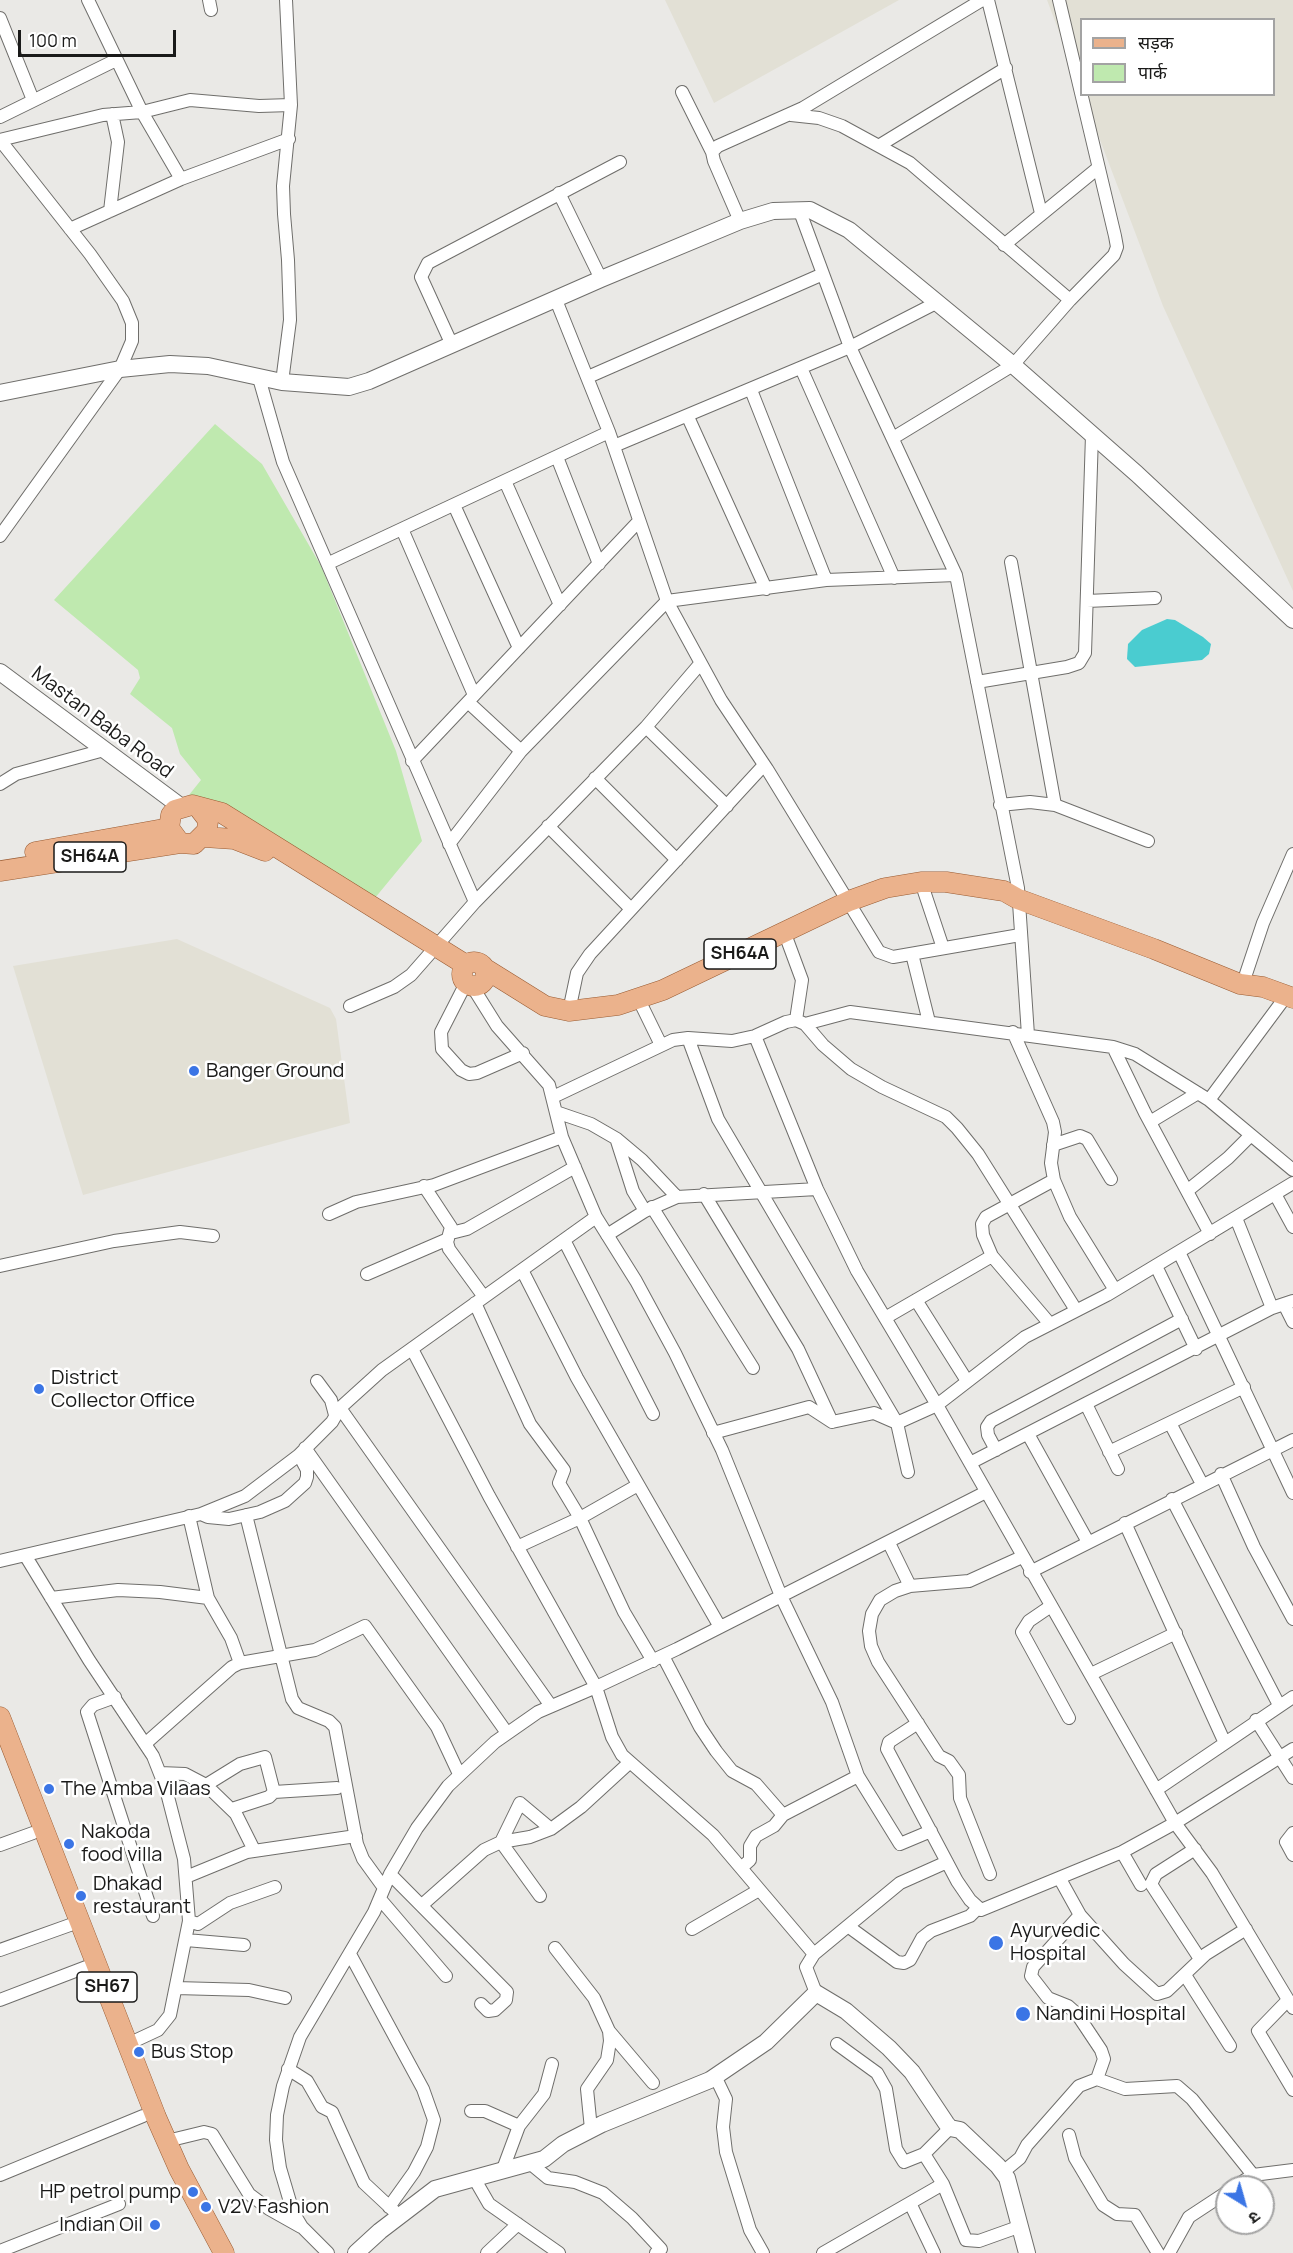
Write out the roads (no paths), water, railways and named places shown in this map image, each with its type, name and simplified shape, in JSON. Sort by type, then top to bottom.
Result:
[{"type":"main road","points":[[175,835],[171,815],[189,807],[208,820],[204,837]]},
{"type":"main road","name":"SH64A","points":[[189,807],[229,817],[371,908],[470,976],[545,1006],[569,1011],[639,1000],[784,934],[849,901],[885,888],[921,882],[945,882],[1013,892],[1123,924],[1246,974],[1263,987]]},
{"type":"main road","name":"SH64A","points":[[0,858],[175,835],[194,844],[204,837],[234,839],[264,850],[431,950]]},
{"type":"main road","name":"SH64A","points":[[0,871],[175,835]]},
{"type":"main road","name":"SH64A","points":[[1013,892],[1240,984],[1263,987],[1292,996]]},
{"type":"main road","name":"SH67","points":[[0,1717],[166,2141],[224,2253]]},
{"type":"main road","name":"SH67","points":[[0,1749],[143,2116],[171,2181],[209,2253]]},
{"type":"street","points":[[88,0],[142,112],[181,178]]},
{"type":"street","points":[[282,382],[290,320],[283,186],[291,105],[286,0]]},
{"type":"street","points":[[712,152],[718,146],[790,115],[982,0]]},
{"type":"street","points":[[988,0],[1041,213]]},
{"type":"street","points":[[1059,0],[1080,90]]},
{"type":"street","points":[[0,18],[33,100]]},
{"type":"street","points":[[0,117],[116,60]]},
{"type":"street","points":[[880,144],[1006,68]]},
{"type":"street","points":[[682,92],[712,152],[740,221]]},
{"type":"street","points":[[892,438],[1013,365],[1070,300],[1114,255],[1117,247],[1081,96]]},
{"type":"street","points":[[0,536],[120,369],[132,341],[132,323],[123,301],[0,140],[112,114],[142,112],[190,100],[259,106],[291,105]]},
{"type":"street","points":[[110,211],[118,142],[112,114]]},
{"type":"street","points":[[790,115],[819,118],[880,144],[910,163],[1070,300]]},
{"type":"street","points":[[70,229],[181,178],[289,139]]},
{"type":"street","points":[[452,345],[421,277],[423,268],[435,259],[620,162]]},
{"type":"street","points":[[1004,245],[1098,168]]},
{"type":"street","points":[[559,193],[601,279]]},
{"type":"street","points":[[799,209],[850,346],[956,575],[1000,805],[1020,935],[1028,1035]]},
{"type":"street","points":[[0,393],[120,369],[170,364],[208,366],[282,382],[349,387],[369,381],[740,221],[773,211],[810,210],[828,217],[849,230],[1013,365],[1293,620]]},
{"type":"street","points":[[588,377],[823,274]]},
{"type":"street","points":[[556,300],[609,432],[667,601],[700,664],[879,952],[893,957],[1020,935]]},
{"type":"street","points":[[614,446],[801,368],[936,303]]},
{"type":"street","points":[[801,368],[894,578]]},
{"type":"street","points":[[259,378],[283,462],[475,902]]},
{"type":"street","points":[[751,390],[826,580]]},
{"type":"street","points":[[688,417],[766,589]]},
{"type":"street","points":[[329,563],[609,432]]},
{"type":"street","points":[[977,682],[1079,663],[1085,653],[1092,435]]},
{"type":"street","points":[[556,457],[599,564]]},
{"type":"street","points":[[505,481],[560,605]]},
{"type":"street","points":[[454,505],[519,648]]},
{"type":"street","points":[[412,760],[638,522]]},
{"type":"street","points":[[402,529],[471,698],[520,751]]},
{"type":"street","points":[[1011,562],[1055,805]]},
{"type":"street","points":[[449,844],[520,751],[667,601],[826,580],[956,575]]},
{"type":"street","points":[[1087,601],[1155,598]]},
{"type":"street","points":[[350,1006],[394,987],[411,975],[475,902],[646,727],[700,664]]},
{"type":"street","name":"Mastan Baba Road","points":[[0,672],[104,750],[189,807]]},
{"type":"street","points":[[646,727],[727,806]]},
{"type":"street","points":[[0,784],[26,771],[104,750]]},
{"type":"street","points":[[569,1011],[578,973],[590,954],[764,765]]},
{"type":"street","points":[[595,778],[677,860]]},
{"type":"street","points":[[1000,805],[1030,802],[1055,805],[1148,842]]},
{"type":"street","points":[[548,826],[630,908]]},
{"type":"street","points":[[1246,974],[1263,923],[1293,854]]},
{"type":"street","points":[[921,882],[943,948]]},
{"type":"street","points":[[784,934],[802,980],[800,1022],[851,1069],[945,1117],[978,1154],[1076,1310]]},
{"type":"street","points":[[912,954],[929,1022]]},
{"type":"street","points":[[470,976],[497,1026],[549,1085],[562,1137],[596,1217],[675,1353],[713,1432],[781,1596],[832,1702],[858,1776],[900,1844],[931,1831]]},
{"type":"street","points":[[470,976],[441,1032],[442,1049],[461,1070],[469,1074],[477,1073],[523,1053]]},
{"type":"street","points":[[1209,1100],[1292,996]]},
{"type":"street","points":[[639,1000],[661,1045]]},
{"type":"street","points":[[553,1097],[661,1045],[688,1038],[732,1041],[755,1036],[776,1025],[850,1012],[1013,1032],[1113,1047],[1135,1054],[1209,1100],[1293,1170]]},
{"type":"street","points":[[1013,1032],[1053,1122],[1051,1162],[1054,1180],[1070,1217],[1115,1290]]},
{"type":"street","points":[[755,1036],[817,1189],[856,1271],[937,1405],[1030,1572],[1175,1823],[1246,1929],[1290,2004],[1258,2031],[1293,2090]]},
{"type":"street","points":[[688,1038],[718,1119],[897,1423],[908,1472]]},
{"type":"street","points":[[1113,1047],[1150,1122],[1210,1233]]},
{"type":"street","points":[[1150,1122],[1198,1093]]},
{"type":"street","points":[[556,1112],[591,1124],[617,1139],[642,1160],[677,1197]]},
{"type":"street","points":[[1053,1145],[1080,1136],[1087,1139],[1111,1179]]},
{"type":"street","points":[[1187,1191],[1251,1136]]},
{"type":"street","points":[[329,1214],[356,1202],[424,1186],[562,1137]]},
{"type":"street","points":[[617,1139],[633,1191],[649,1209],[753,1368]]},
{"type":"street","points":[[367,1274],[467,1229],[575,1167]]},
{"type":"street","points":[[1050,1324],[992,1256],[983,1235],[982,1224],[986,1217],[1054,1180]]},
{"type":"street","points":[[713,1432],[809,1407],[832,1422],[874,1413],[897,1423],[937,1405],[1025,1337],[1115,1290],[1293,1183]]},
{"type":"street","points":[[424,1186],[451,1227],[447,1245],[479,1300],[530,1424],[564,1470],[559,1483],[580,1518],[624,1612],[658,1658],[716,1751],[732,1771],[756,1784],[783,1815]]},
{"type":"street","points":[[608,1235],[649,1209],[677,1197],[817,1189]]},
{"type":"street","points":[[704,1194],[798,1349],[832,1422]]},
{"type":"street","points":[[1275,1194],[1293,1227]]},
{"type":"street","points":[[0,1561],[195,1515],[245,1496],[302,1451],[332,1422],[338,1411],[382,1370],[596,1217]]},
{"type":"street","points":[[1236,1218],[1293,1322]]},
{"type":"street","points":[[0,1266],[114,1241],[180,1232],[213,1236]]},
{"type":"street","points":[[564,1240],[653,1414]]},
{"type":"street","points":[[1179,1252],[1293,1493]]},
{"type":"street","points":[[885,1318],[992,1256]]},
{"type":"street","points":[[1156,1266],[1196,1349]]},
{"type":"street","points":[[522,1270],[577,1378],[720,1627]]},
{"type":"street","points":[[916,1300],[967,1381]]},
{"type":"street","points":[[970,1463],[1283,1304]]},
{"type":"street","points":[[996,1450],[988,1435],[987,1427],[991,1421],[1182,1319]]},
{"type":"street","points":[[412,1349],[517,1547],[596,1687],[616,1746],[629,1763],[708,1830],[814,1954]]},
{"type":"street","points":[[317,1381],[551,1706]]},
{"type":"street","points":[[1109,1452],[1244,1387]]},
{"type":"street","points":[[1086,1404],[1118,1470]]},
{"type":"street","points":[[1170,1423],[1202,1484]]},
{"type":"street","points":[[1028,1434],[1088,1542]]},
{"type":"street","points":[[1030,1572],[1221,1474],[1293,1440]]},
{"type":"street","points":[[195,1515],[216,1519],[246,1515],[279,1504],[305,1483],[307,1470],[302,1451]]},
{"type":"street","points":[[302,1451],[507,1733]]},
{"type":"street","points":[[1221,1474],[1254,1547],[1293,1619]]},
{"type":"street","points":[[517,1547],[580,1518],[638,1485]]},
{"type":"street","points":[[302,2228],[290,2204],[280,2168],[276,2140],[276,2115],[288,2069],[300,2037],[350,1954],[390,1874],[417,1828],[459,1774],[507,1733],[551,1706],[658,1658],[986,1492]]},
{"type":"street","points":[[1172,1499],[1279,1705]]},
{"type":"street","points":[[195,1515],[208,1598],[213,1611],[231,1638],[240,1663]]},
{"type":"street","points":[[246,1515],[281,1657],[296,1706],[329,1720],[335,1727],[356,1836],[363,1859],[382,1893],[446,1976]]},
{"type":"street","points":[[1125,1523],[1224,1742]]},
{"type":"street","points":[[889,1542],[910,1586]]},
{"type":"street","points":[[25,1555],[146,1743],[160,1773],[177,1824],[186,1877],[189,1921],[170,2015],[165,2023],[152,2034],[128,2044]]},
{"type":"street","points":[[990,1874],[960,1798],[959,1775],[949,1761],[939,1756],[878,1662],[871,1646],[869,1630],[872,1614],[880,1600],[910,1586],[969,1581],[1022,1557]]},
{"type":"street","points":[[51,1598],[118,1590],[208,1598]]},
{"type":"street","points":[[1051,1606],[1029,1621],[1022,1632],[1069,1718]]},
{"type":"street","points":[[146,1743],[222,1675],[240,1663],[315,1650],[358,1627],[367,1627],[437,1727],[459,1774]]},
{"type":"street","points":[[1090,1674],[1176,1633]]},
{"type":"street","points":[[1156,1790],[1293,1697]]},
{"type":"street","points":[[115,1698],[93,1705],[87,1712],[153,1916]]},
{"type":"street","points":[[1256,1720],[1293,1778]]},
{"type":"street","points":[[918,1723],[886,1745],[947,1862],[977,1909]]},
{"type":"street","points":[[849,1927],[897,1962],[904,1964],[910,1960],[922,1938],[932,1931],[970,1916],[977,1909],[992,1907],[1122,1852],[1175,1823],[1293,1749]]},
{"type":"street","points":[[206,1785],[240,1764],[265,1757],[274,1792]]},
{"type":"street","points":[[422,1905],[484,1850],[501,1842],[530,1837],[551,1829],[581,1807],[629,1763]]},
{"type":"street","points":[[160,1773],[185,1774],[206,1785],[232,1809],[244,1826],[254,1850]]},
{"type":"street","points":[[741,1869],[750,1860],[752,1840],[774,1826],[783,1815],[858,1776]]},
{"type":"street","points":[[232,1809],[274,1792],[337,1788]]},
{"type":"street","points":[[501,1842],[520,1803],[551,1829]]},
{"type":"street","points":[[0,1845],[33,1833]]},
{"type":"street","points":[[1293,1833],[1286,1842],[1293,1855]]},
{"type":"street","points":[[186,1877],[215,1863],[254,1850],[356,1836]]},
{"type":"street","points":[[501,1842],[540,1896]]},
{"type":"street","points":[[1195,1850],[1156,1874],[1151,1884],[1200,1959]]},
{"type":"street","points":[[1122,1852],[1141,1885]]},
{"type":"street","points":[[947,1862],[900,1882],[814,1954],[806,1967],[816,1993],[846,2011],[889,2048],[912,2072],[950,2128],[960,2130],[989,2155],[1003,2172],[1007,2178],[1027,2253]]},
{"type":"street","points":[[390,1874],[507,1992],[506,2000],[495,2010],[488,2011],[481,2004]]},
{"type":"street","points":[[1060,1879],[1080,1915],[1157,1995],[1167,1991],[1200,1959],[1246,1929]]},
{"type":"street","points":[[189,1921],[198,1924],[230,1903],[275,1887]]},
{"type":"street","points":[[692,1929],[759,1890]]},
{"type":"street","points":[[1080,1915],[1033,1967],[1031,1976],[1048,1998],[1068,2006],[1077,2014],[1101,2050],[1104,2059],[1097,2079]]},
{"type":"street","points":[[0,1950],[70,1925]]},
{"type":"street","points":[[186,1940],[244,1945]]},
{"type":"street","points":[[555,1948],[594,1998],[609,2031],[653,2083]]},
{"type":"street","points":[[350,1954],[423,2089],[434,2120],[427,2147],[394,2211],[366,2249]]},
{"type":"street","points":[[0,2000],[86,1967]]},
{"type":"street","points":[[1185,1975],[1230,2046]]},
{"type":"street","points":[[176,1988],[249,1990],[285,1998]]},
{"type":"street","points":[[394,2211],[435,2189],[544,2159],[591,2129],[685,2091],[715,2076],[766,2042],[816,1993]]},
{"type":"street","points":[[591,2129],[587,2089],[607,2060],[609,2031]]},
{"type":"street","points":[[837,2044],[866,2063],[881,2081],[891,2108],[900,2158],[904,2162],[924,2154],[950,2128]]},
{"type":"street","points":[[503,2169],[519,2126],[544,2094],[552,2064]]},
{"type":"street","points":[[288,2069],[307,2081],[322,2107],[332,2112],[364,2183],[394,2211]]},
{"type":"street","points":[[715,2076],[726,2099],[723,2127],[726,2152],[750,2230],[763,2253]]},
{"type":"street","points":[[1003,2172],[1020,2158],[1027,2145],[1078,2086],[1097,2079],[1125,2089],[1177,2086],[1192,2099],[1253,2175],[1293,2170]]},
{"type":"street","points":[[471,2111],[485,2111],[519,2126]]},
{"type":"street","points":[[0,2175],[143,2116]]},
{"type":"street","points":[[166,2141],[204,2132],[212,2134],[249,2194],[269,2209],[302,2228],[328,2253]]},
{"type":"street","points":[[1069,2134],[1075,2158],[1103,2205],[1117,2214],[1135,2215],[1158,2253]]},
{"type":"street","points":[[924,2154],[943,2184],[966,2240],[979,2241],[1021,2226]]},
{"type":"street","points":[[531,2164],[548,2178],[574,2182],[603,2193],[632,2218],[661,2249],[656,2253]]},
{"type":"street","points":[[474,2178],[489,2205],[559,2253]]},
{"type":"street","points":[[823,2253],[943,2184]]},
{"type":"street","points":[[1168,2253],[1189,2217],[1215,2200]]},
{"type":"street","points":[[910,2203],[934,2253]]},
{"type":"street","points":[[0,2251],[119,2204]]},
{"type":"street","points":[[487,2253],[518,2224]]},
{"type":"water","points":[[1167,619],[1175,620],[1203,637],[1211,644],[1209,654],[1202,660],[1135,667],[1127,659],[1128,644],[1142,630]]},
{"type":"place","name":"Banger Ground","points":[[194,1071]]},
{"type":"place","name":"District Collector Office","points":[[39,1389]]},
{"type":"place","name":"The Amba Vilaas","points":[[49,1789]]},
{"type":"place","name":"Nakoda food villa","points":[[69,1844]]},
{"type":"place","name":"Dhakad restaurant","points":[[81,1896]]},
{"type":"place","name":"Ayurvedic Hospital","points":[[996,1943]]},
{"type":"place","name":"Nandini Hospital","points":[[1023,2014]]},
{"type":"place","name":"Bus Stop","points":[[139,2052]]},
{"type":"place","name":"HP petrol pump","points":[[193,2192]]},
{"type":"place","name":"V2V Fashion","points":[[206,2207]]},
{"type":"place","name":"Indian Oil","points":[[155,2225]]}]
